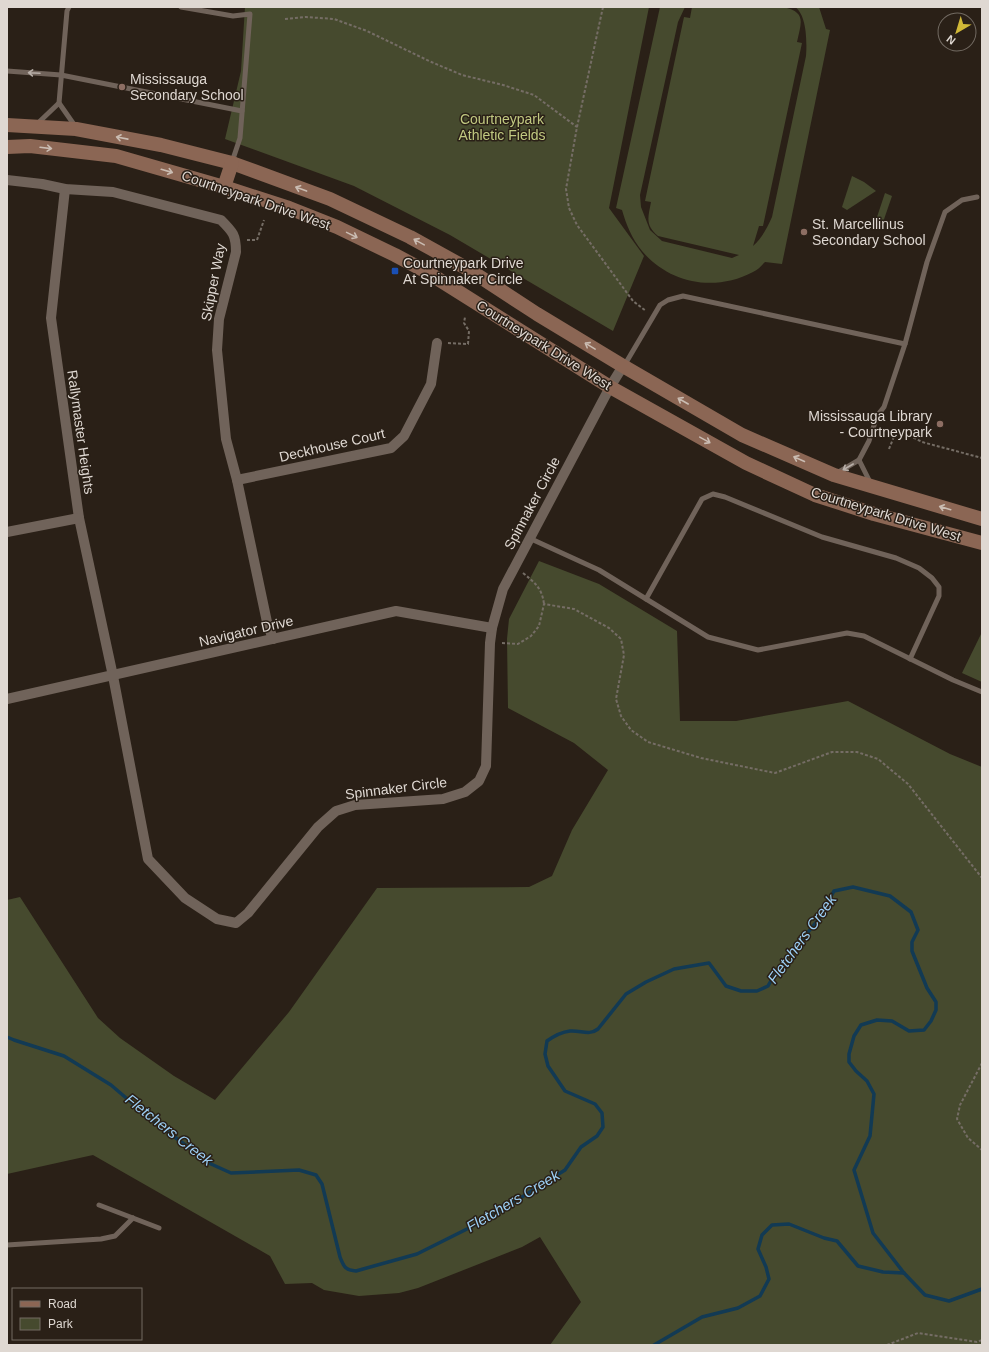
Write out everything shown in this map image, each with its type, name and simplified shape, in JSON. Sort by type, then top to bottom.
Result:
[{"type":"main road","name":"Courtneypark Drive West","points":[[7,125],[76,129],[161,145],[232,163],[330,199],[410,237],[468,269],[537,314],[742,435],[834,475],[982,519]]},
{"type":"main road","name":"Courtneypark Drive West","points":[[7,146],[30,146],[116,156],[224,187],[289,208],[337,227],[395,255],[433,276],[610,387],[746,463],[815,495],[874,514],[982,543]]},
{"type":"main road","points":[[224,187],[232,163]]},
{"type":"street","name":"Skipper Way","points":[[7,180],[42,184],[64,189],[113,192],[221,220],[233,232],[236,241],[236,252],[219,319],[217,350],[226,439],[237,480],[267,622],[273,638]]},
{"type":"street","name":"Rallymaster Heights","points":[[64,189],[51,318],[79,518],[112,676]]},
{"type":"street","name":"Deckhouse Court","points":[[237,480],[391,448],[404,436],[431,384],[437,343]]},
{"type":"street","name":"Spinnaker Circle","points":[[112,676],[148,858],[185,898],[217,919],[236,923],[248,913],[318,827],[336,811],[355,805],[442,799],[465,792],[479,781],[486,766],[490,643],[492,628],[503,589],[610,387],[623,366]]},
{"type":"street","points":[[7,532],[79,518]]},
{"type":"street","name":"Navigator Drive","points":[[7,699],[396,611],[492,628]]},
{"type":"lane","points":[[69,7],[67,11],[59,104],[76,129]]},
{"type":"lane","points":[[181,7],[234,16],[250,14],[240,138],[232,163]]},
{"type":"lane","points":[[7,72],[61,75],[242,111]]},
{"type":"lane","points":[[34,126],[59,104]]},
{"type":"lane","points":[[834,475],[859,460],[869,441],[877,416],[884,407],[905,344],[927,262],[945,212],[962,200],[977,196]]},
{"type":"lane","points":[[623,366],[660,305],[668,300],[683,296],[905,344]]},
{"type":"lane","points":[[859,460],[873,487]]},
{"type":"lane","points":[[646,599],[702,499],[713,494],[725,497],[822,537],[896,558],[919,568],[932,578],[939,587],[939,596],[910,659]]},
{"type":"lane","points":[[529,538],[599,570],[708,637],[758,650],[846,633],[864,636],[953,680],[982,692]]},
{"type":"lane","points":[[99,1205],[159,1228]]},
{"type":"lane","points":[[7,1244],[101,1239],[115,1236],[133,1218]]},
{"type":"path","points":[[603,7],[577,127],[566,189],[569,208],[577,225],[633,301],[653,316]]},
{"type":"path","points":[[285,19],[306,17],[334,19],[360,28],[428,61],[462,75],[503,85],[534,96],[577,127]]},
{"type":"path","points":[[236,241],[257,240],[264,220]]},
{"type":"path","points":[[437,343],[468,344],[469,331],[464,323],[465,317]]},
{"type":"path","points":[[889,449],[897,429],[922,442],[982,458]]},
{"type":"path","points":[[490,643],[518,644],[531,636],[539,626],[544,604],[543,594],[538,586],[515,565]]},
{"type":"path","points":[[544,604],[574,609],[609,628],[621,639],[624,655],[616,699],[621,716],[631,730],[648,742],[701,758],[775,773],[832,752],[858,752],[878,758],[908,784],[982,878]]},
{"type":"path","points":[[982,1063],[960,1105],[957,1119],[968,1138],[982,1150]]},
{"type":"path","points":[[887,1345],[918,1333],[977,1342],[982,1340]]},
{"type":"green space","name":"Courtneypark Athletic Fields","points":[[245,7],[649,7],[609,208],[644,256],[613,331],[450,235],[354,186],[225,139],[241,71]]},
{"type":"green space","points":[[660,7],[685,7],[678,22],[640,195],[641,207],[650,230],[662,241],[732,258],[739,255],[658,236],[649,225],[648,221],[651,202],[645,201],[684,17],[690,18],[692,7],[783,7],[791,9],[799,15],[801,24],[797,42],[802,43],[763,226],[759,226],[753,246],[764,233],[772,217],[806,56],[804,23],[802,16],[795,7],[819,7],[826,29],[830,30],[782,264],[765,262],[755,271],[724,282],[709,283],[679,277],[666,271],[653,262],[642,251],[635,242],[625,221],[622,210],[616,208]]},
{"type":"green space","points":[[852,176],[864,182],[876,191],[847,210],[842,207]]},
{"type":"green space","points":[[885,193],[892,196],[881,228],[874,226]]},
{"type":"green space","points":[[539,561],[599,584],[677,631],[680,721],[736,721],[848,701],[950,754],[982,767],[982,1345],[550,1345],[581,1302],[540,1237],[522,1247],[418,1288],[399,1293],[359,1296],[324,1290],[312,1283],[285,1284],[270,1256],[93,1155],[7,1174],[7,900],[20,897],[98,1018],[120,1038],[174,1076],[215,1100],[289,1012],[377,888],[529,887],[552,876],[572,830],[608,770],[574,743],[508,708],[507,639],[509,619]]},
{"type":"green space","points":[[982,632],[982,682],[962,673]]},
{"type":"waterway","name":"Fletchers Creek","points":[[7,1037],[64,1056],[111,1085],[153,1121],[211,1164],[231,1173],[299,1170],[316,1175],[322,1184],[341,1260],[347,1269],[356,1271],[417,1254],[487,1219],[565,1170],[581,1147],[597,1136],[603,1127],[602,1113],[595,1104],[565,1091],[548,1066],[545,1054],[547,1041],[552,1037],[558,1034],[574,1031],[595,1031],[626,994],[646,982],[674,969],[709,963],[726,986],[741,991],[757,991],[768,986],[777,970],[818,920],[834,891],[853,887],[890,896],[911,912],[918,930],[912,942],[912,951],[927,988],[936,1002],[936,1010],[931,1021],[924,1030],[909,1031],[892,1021],[877,1020],[861,1025],[854,1036],[849,1054],[849,1062],[867,1081],[874,1094],[870,1136],[854,1170],[873,1233],[904,1273],[925,1295],[949,1301],[982,1289]]},
{"type":"waterway","points":[[654,1345],[702,1317],[738,1308],[760,1296],[769,1279],[766,1267],[758,1249],[762,1235],[772,1225],[789,1224],[824,1238],[837,1241],[858,1266],[883,1272],[904,1273]]},
{"type":"place","name":"Mississauga Secondary School","points":[[122,87]]},
{"type":"place","name":"St. Marcellinus Secondary School","points":[[804,232]]},
{"type":"place","name":"Courtneypark Drive At Spinnaker Circle","points":[[395,271]]},
{"type":"place","name":"Mississauga Library - Courtneypark","points":[[940,424]]}]
